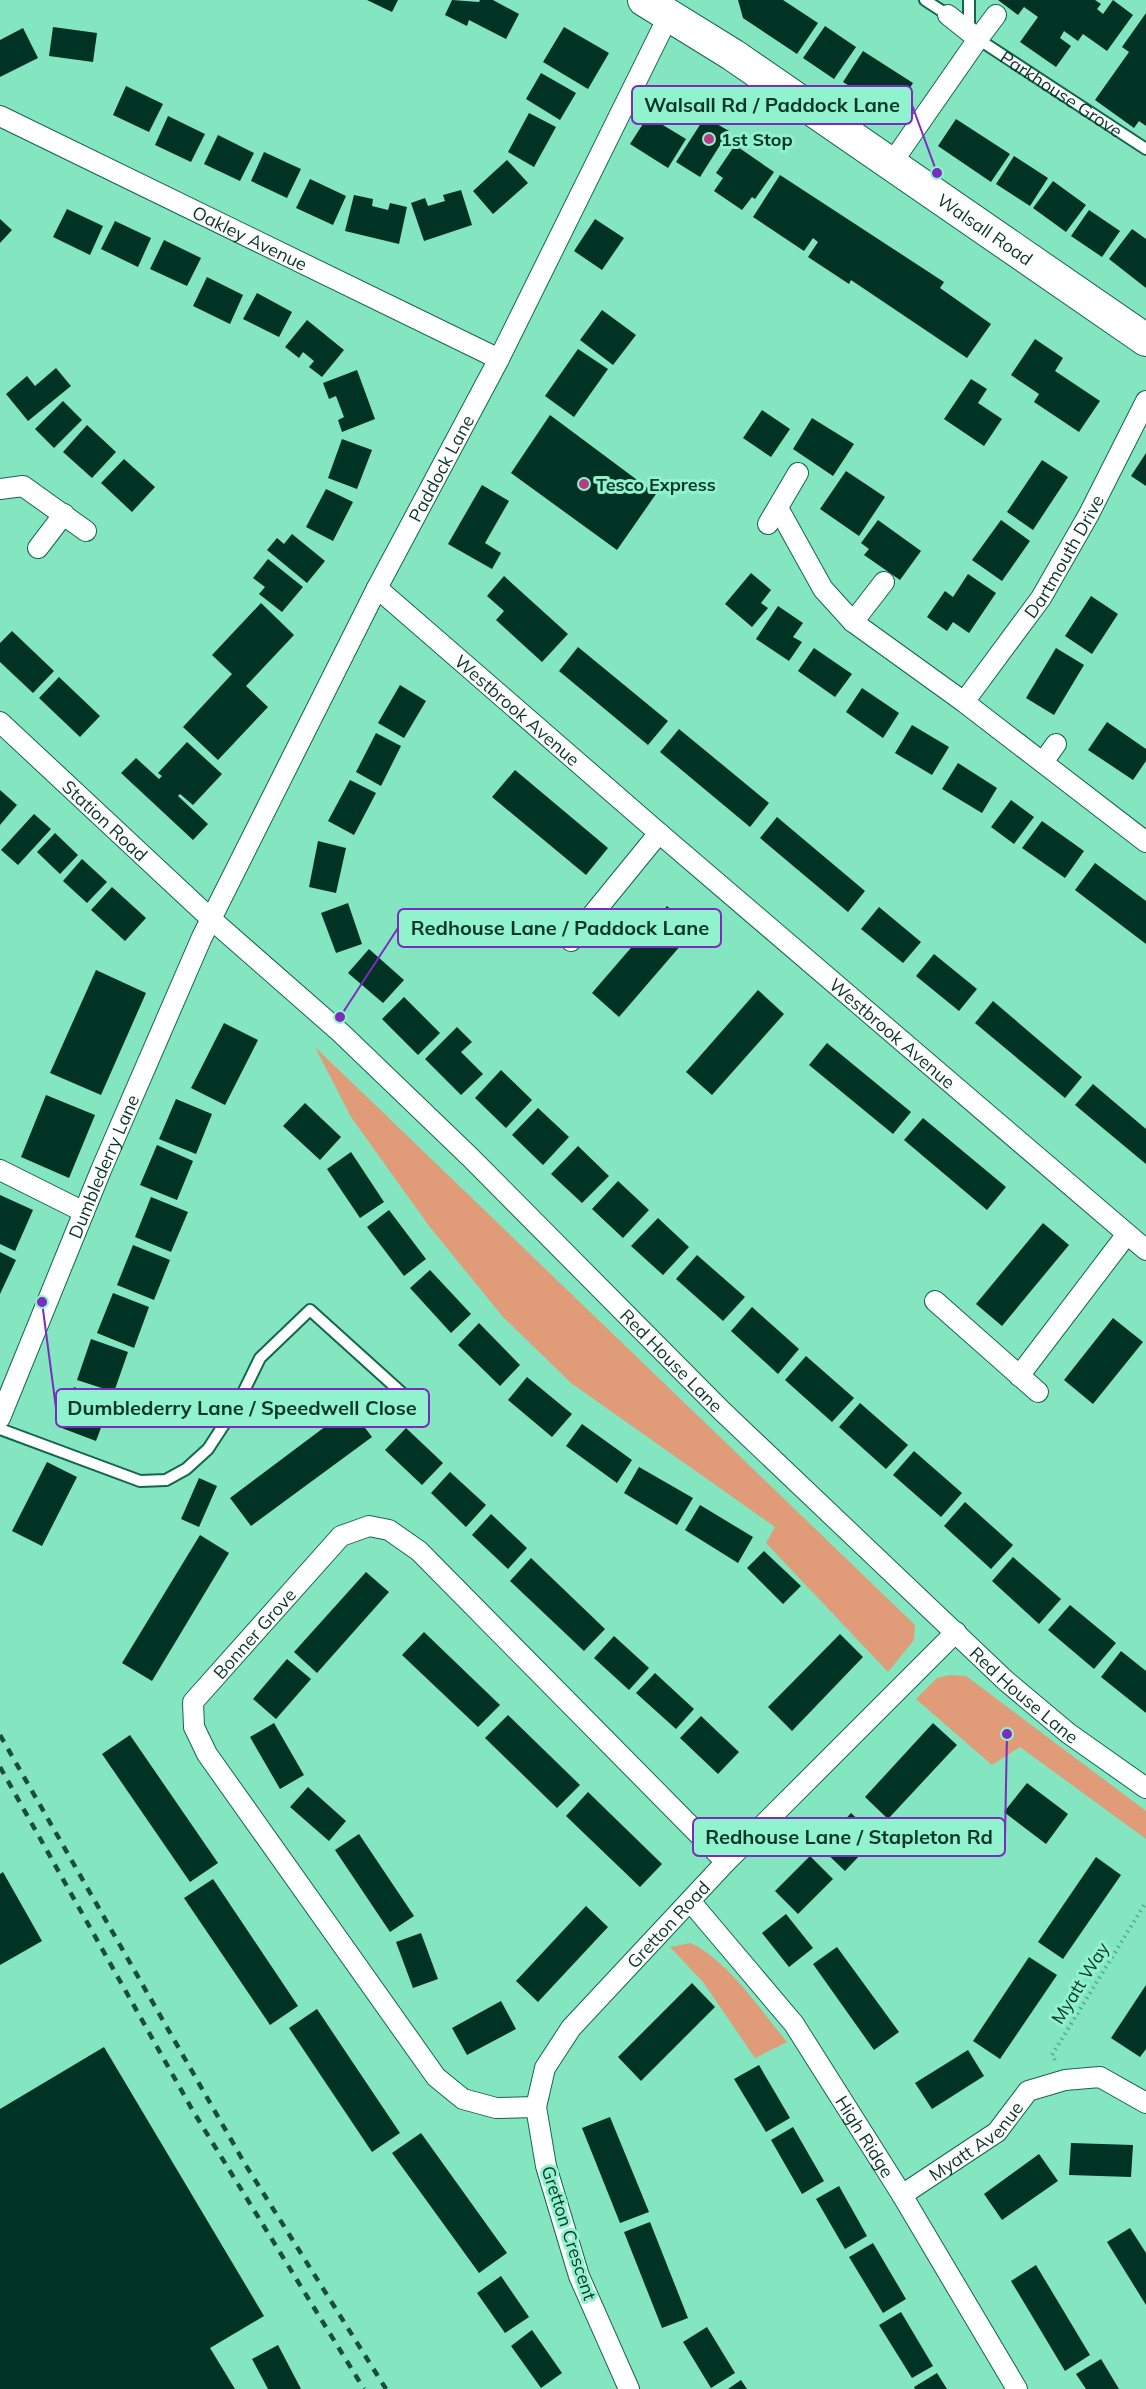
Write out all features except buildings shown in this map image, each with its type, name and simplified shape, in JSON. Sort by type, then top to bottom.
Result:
[{"type":"main road","name":"Walsall Road","points":[[653,4],[733,55],[1146,340]]},
{"type":"street","name":"Paddock Lane","points":[[212,919],[377,588],[499,359],[653,4]]},
{"type":"street","name":"Parkhouse Grove","points":[[948,15],[974,36]]},
{"type":"street","points":[[891,164],[974,36],[996,15]]},
{"type":"street","name":"Oakley Avenue","points":[[0,116],[499,359]]},
{"type":"street","name":"Dartmouth Drive","points":[[964,702],[1041,598],[1089,514],[1146,401]]},
{"type":"street","points":[[798,473],[773,516],[823,589],[853,622],[964,702],[1146,842]]},
{"type":"street","points":[[0,489],[23,486],[86,531]]},
{"type":"street","points":[[38,548],[64,514]]},
{"type":"street","points":[[853,622],[884,582]]},
{"type":"street","name":"Westbrook Avenue","points":[[377,588],[1146,1250]]},
{"type":"street","name":"Station Road","points":[[0,722],[212,919]]},
{"type":"street","points":[[1043,762],[1056,744]]},
{"type":"street","points":[[571,941],[659,833]]},
{"type":"street","name":"Dumblederry Lane","points":[[0,1418],[84,1212],[212,919]]},
{"type":"street","name":"Red House Lane","points":[[212,919],[341,1033],[470,1157],[722,1412],[1006,1681],[1068,1733],[1146,1788]]},
{"type":"street","points":[[0,1170],[84,1212]]},
{"type":"street","points":[[1019,1376],[1127,1234]]},
{"type":"street","points":[[935,1301],[1038,1392]]},
{"type":"street","name":"Bonner Grove","points":[[536,2107],[495,2108],[463,2099],[436,2077],[207,1754],[194,1727],[193,1702],[341,1536],[369,1526],[389,1530],[419,1551],[726,1862]]},
{"type":"street","name":"Gretton Road","points":[[536,2107],[545,2068],[571,2028],[726,1862],[956,1632]]},
{"type":"street","name":"High Ridge","points":[[690,1901],[794,2024],[902,2195],[1017,2389]]},
{"type":"street","name":"Myatt Avenue","points":[[902,2195],[997,2132],[1028,2091],[1065,2080],[1100,2077],[1146,2103]]},
{"type":"street","name":"Gretton Crescent","points":[[536,2107],[546,2166],[579,2276],[629,2389]]},
{"type":"lane","name":"Parkhouse Grove","points":[[925,0],[948,15]]},
{"type":"lane","points":[[969,0],[974,36]]},
{"type":"lane","name":"Parkhouse Grove","points":[[974,36],[1146,149]]},
{"type":"lane","points":[[0,1429],[141,1481],[166,1480],[186,1469],[208,1449],[238,1403],[260,1358],[310,1310],[403,1394]]},
{"type":"path","name":"Myatt Way","points":[[1065,2080],[1052,2055],[1146,1902]]},
{"type":"shaded area","points":[[315,1047],[915,1625],[914,1640],[888,1672],[766,1543],[775,1527],[571,1383],[503,1317],[429,1226],[351,1117]]},
{"type":"shaded area","points":[[950,1675],[966,1676],[1146,1811],[1146,1839],[1020,1747],[992,1765],[916,1699],[937,1678]]},
{"type":"shaded area","points":[[691,1943],[719,1962],[731,1974],[787,2042],[755,2058],[703,1982],[670,1947]]},
{"type":"railway","points":[[0,1735],[245,2164],[386,2389]]},
{"type":"railway","points":[[0,1767],[193,2111],[364,2389]]},
{"type":"place","name":"1st Stop","points":[[709,139]]},
{"type":"place","name":"Walsall Rd / Paddock Lane","points":[[937,173]]},
{"type":"place","name":"Tesco Express","points":[[584,484]]},
{"type":"place","name":"Redhouse Lane / Paddock Lane","points":[[340,1017]]},
{"type":"place","name":"Dumblederry Lane / Speedwell Close","points":[[42,1302]]},
{"type":"place","name":"Redhouse Lane / Stapleton Rd","points":[[1007,1734]]}]
